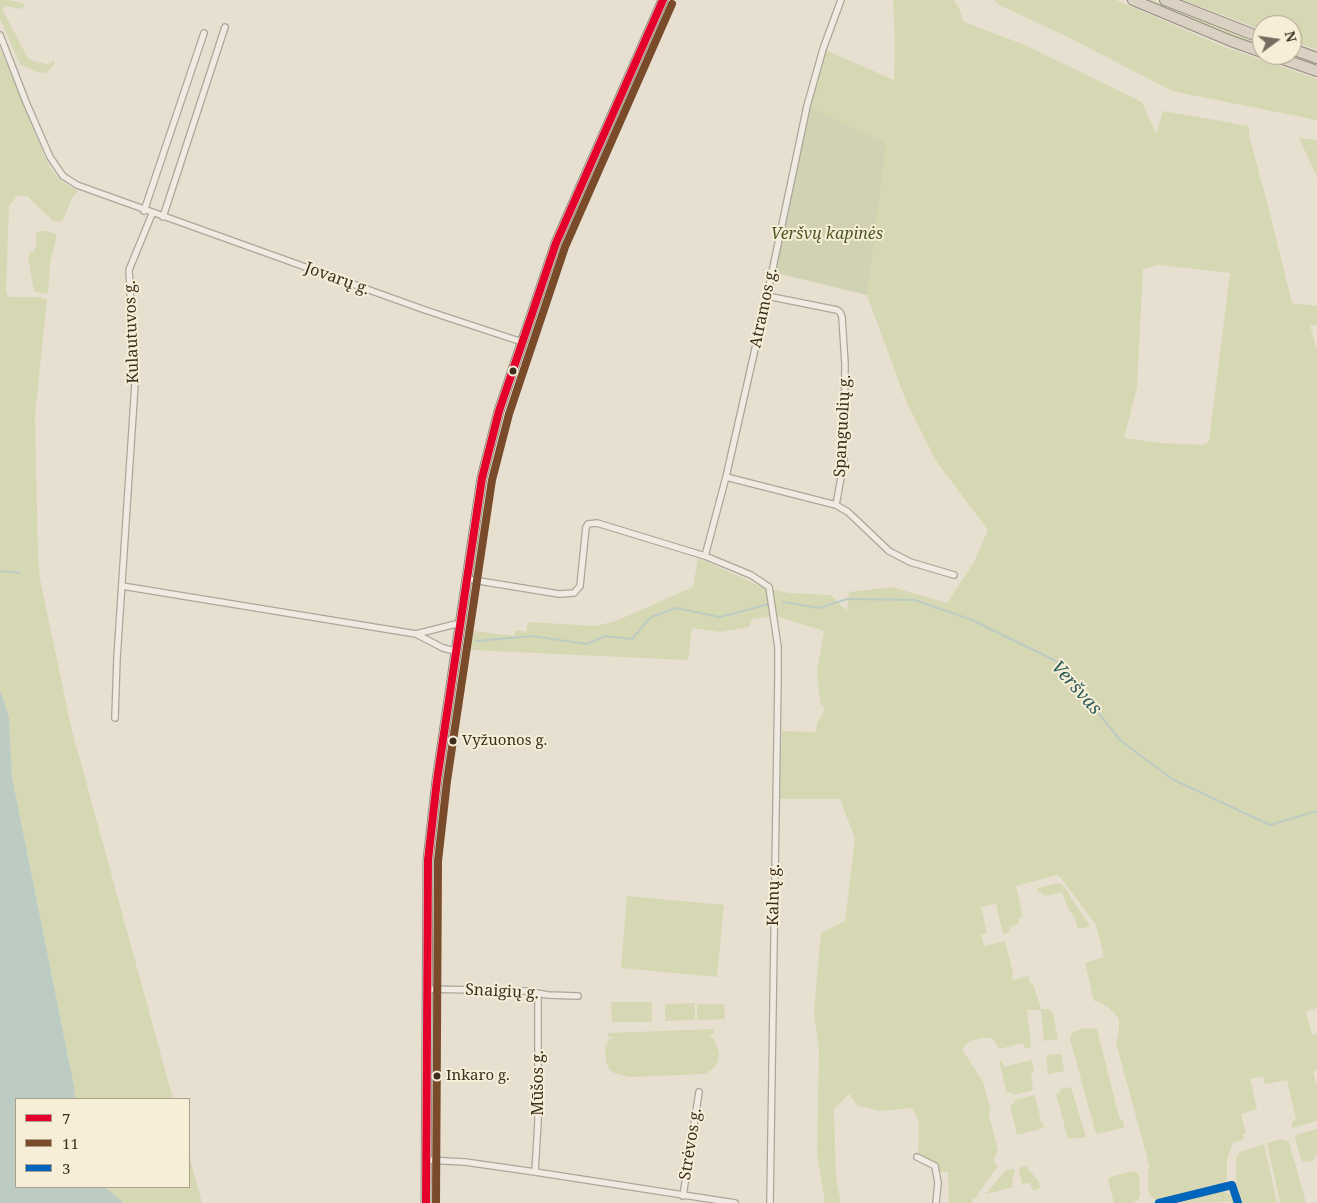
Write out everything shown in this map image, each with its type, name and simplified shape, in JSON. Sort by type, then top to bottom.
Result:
[{"type":"highway","points":[[1133,0],[1252,48]]},
{"type":"highway","points":[[1165,0],[1252,34]]},
{"type":"highway","points":[[1302,53],[1317,58]]},
{"type":"highway","points":[[1300,65],[1317,71]]},
{"type":"main road","points":[[427,1203],[426,989],[427,880],[430,829],[482,478],[491,439],[522,342],[560,235],[663,0]]},
{"type":"street","name":"Atramos g.","points":[[705,556],[726,477],[807,106],[823,49],[841,0]]},
{"type":"street","points":[[163,217],[226,27]]},
{"type":"street","points":[[144,211],[204,33]]},
{"type":"street","points":[[0,35],[28,107],[50,157],[59,170],[67,179],[77,185],[152,214]]},
{"type":"street","name":"Jovarų g.","points":[[152,214],[522,342]]},
{"type":"street","name":"Kulautuvos g.","points":[[115,718],[116,658],[135,384],[129,270],[152,214]]},
{"type":"street","name":"Spanguolių g.","points":[[767,296],[837,310],[842,317],[845,364],[844,461],[836,505]]},
{"type":"street","points":[[726,477],[836,505],[848,512],[889,551],[910,562],[954,575]]},
{"type":"street","points":[[467,579],[559,594],[574,593],[580,586],[586,527],[588,524],[593,523],[705,556]]},
{"type":"street","name":"Kalnų g.","points":[[705,556],[751,574],[769,587],[778,647],[770,1203]]},
{"type":"street","points":[[122,586],[416,634],[443,648],[455,651]]},
{"type":"street","points":[[416,634],[460,623]]},
{"type":"street","name":"Snaigių g.","points":[[426,989],[525,991],[538,994],[578,996]]},
{"type":"street","name":"Mūšos g.","points":[[535,1172],[538,1122],[538,994]]},
{"type":"street","name":"Strėvos g.","points":[[683,1196],[699,1092]]},
{"type":"street","points":[[917,1157],[935,1166],[938,1182],[936,1203]]},
{"type":"street","points":[[426,1160],[465,1162],[735,1203]]},
{"type":"street","points":[[1158,1203],[1232,1185],[1238,1203]]},
{"type":"green space","points":[[0,0],[25,4],[23,9],[5,6],[3,10],[27,57],[33,61],[46,64],[52,63],[53,60],[55,63],[47,73],[37,72],[21,65],[0,19]]},
{"type":"green space","points":[[893,0],[954,0],[964,22],[1025,45],[1142,102],[1156,134],[1163,111],[1249,126],[1249,135],[1292,303],[1317,306],[1317,325],[1310,325],[1317,351],[1317,1008],[1306,1011],[1312,1035],[1317,1034],[1317,1070],[1313,1071],[1317,1087],[1317,1121],[1292,1128],[1291,1123],[1296,1119],[1287,1080],[1265,1084],[1263,1076],[1250,1079],[1257,1109],[1241,1114],[1246,1133],[1242,1134],[1244,1140],[1233,1142],[1227,1160],[1227,1178],[1225,1183],[1161,1199],[1155,1199],[1151,1196],[1148,1190],[1148,1169],[1150,1168],[1116,1043],[1119,1019],[1109,1008],[1098,1001],[1094,1001],[1085,963],[1104,957],[1096,925],[1057,875],[1016,886],[1023,917],[1019,918],[1019,924],[1009,927],[1010,932],[1003,934],[996,904],[981,907],[987,933],[981,935],[984,946],[1005,941],[1013,980],[1028,976],[1030,984],[1033,983],[1041,1009],[1049,1009],[1053,1014],[1058,1039],[1044,1041],[1041,1010],[1027,1010],[1031,1047],[1025,1049],[1023,1043],[999,1049],[992,1038],[981,1038],[970,1041],[962,1049],[983,1082],[990,1107],[989,1116],[998,1151],[993,1160],[998,1166],[977,1197],[972,1199],[973,1203],[949,1203],[948,1172],[940,1172],[937,1163],[918,1154],[919,1122],[912,1108],[880,1111],[858,1106],[849,1094],[834,1109],[836,1179],[841,1203],[825,1203],[817,1155],[819,1049],[814,1013],[821,933],[845,921],[855,839],[840,799],[779,799],[782,731],[815,732],[818,721],[825,709],[820,702],[817,671],[824,631],[776,616],[752,619],[749,627],[719,632],[692,628],[688,660],[470,650],[474,631],[514,636],[516,630],[526,632],[528,622],[595,626],[616,621],[693,587],[698,558],[764,588],[789,593],[831,595],[847,611],[849,592],[892,587],[947,603],[974,562],[988,530],[936,461],[906,401],[867,295],[885,143],[807,106],[823,49],[894,80]],"holes":[[[1159,265],[1230,273],[1209,441],[1203,445],[1161,443],[1124,438],[1137,388],[1143,269]]]},
{"type":"green space","points":[[994,0],[1116,0],[1222,46],[1252,56],[1252,65],[1277,65],[1317,79],[1317,120],[1172,91],[1068,37],[999,5]]},
{"type":"green space","points":[[1146,0],[1152,0],[1252,39],[1252,43]]},
{"type":"green space","points":[[1183,0],[1317,0],[1317,50],[1302,45],[1302,15],[1252,15],[1252,26]]},
{"type":"green space","points":[[0,48],[46,160],[53,172],[63,182],[78,191],[72,198],[63,220],[59,222],[53,221],[27,196],[17,196],[9,206],[6,292],[9,297],[47,299],[35,415],[40,579],[71,727],[173,1098],[75,1098],[12,777],[9,717],[0,690]]},
{"type":"green space","name":"Veršvų kapinės","points":[[807,106],[886,143],[867,295],[772,272]]},
{"type":"green space","points":[[1299,138],[1317,140],[1317,177]]},
{"type":"green space","points":[[47,231],[57,235],[50,264],[48,293],[44,294],[34,291],[28,257],[36,247],[36,233]]},
{"type":"green space","points":[[1058,883],[1062,884],[1090,926],[1078,929],[1062,892],[1045,896],[1037,890],[1038,888]]},
{"type":"green space","points":[[627,896],[724,905],[717,977],[621,968]]},
{"type":"green space","points":[[611,1002],[652,1002],[652,1022],[612,1022]]},
{"type":"green space","points":[[695,1003],[695,1020],[665,1021],[665,1004]]},
{"type":"green space","points":[[697,1004],[724,1004],[725,1019],[697,1020]]},
{"type":"green space","points":[[1084,1028],[1097,1029],[1120,1120],[1123,1121],[1124,1128],[1096,1134],[1070,1039],[1072,1033]]},
{"type":"green space","points":[[714,1029],[714,1034],[708,1035],[714,1039],[719,1054],[713,1069],[705,1074],[629,1077],[614,1073],[609,1069],[606,1062],[605,1048],[608,1041],[613,1037],[608,1037],[608,1033]]},
{"type":"green space","points":[[1061,1054],[1064,1071],[1048,1074],[1046,1055]]},
{"type":"green space","points":[[1032,1060],[1034,1072],[1031,1073],[1033,1090],[1013,1095],[1012,1092],[1007,1093],[999,1061],[1002,1061],[1004,1067]]},
{"type":"green space","points":[[1071,1087],[1086,1137],[1077,1139],[1077,1137],[1068,1139],[1056,1094],[1060,1093],[1060,1089]]},
{"type":"green space","points":[[1035,1095],[1044,1128],[1017,1135],[1010,1105],[1015,1103],[1014,1100]]},
{"type":"green space","points":[[1317,1129],[1317,1154],[1313,1161],[1303,1162],[1295,1137],[1296,1135]]},
{"type":"green space","points":[[1283,1139],[1289,1142],[1306,1203],[1280,1202],[1267,1143]]},
{"type":"green space","points":[[1264,1144],[1277,1203],[1242,1203],[1236,1184],[1236,1158],[1240,1152]]},
{"type":"green space","points":[[190,1159],[202,1203],[124,1203],[106,1188],[190,1188]]},
{"type":"green space","points":[[1026,1166],[1039,1182],[1040,1188],[1033,1191],[1030,1183],[1022,1184],[1019,1170],[1021,1167]]},
{"type":"green space","points":[[1014,1169],[1015,1172],[1012,1179],[1013,1187],[986,1194],[1005,1171]]},
{"type":"green space","points":[[1133,1171],[1139,1174],[1140,1196],[1138,1200],[1132,1203],[1114,1203],[1108,1180],[1110,1177]]},
{"type":"green space","points":[[1222,1191],[1230,1194],[1234,1203],[1177,1203]]},
{"type":"shaded area","points":[[0,690],[9,717],[12,777],[75,1098],[15,1098],[15,1188],[106,1188],[124,1203],[0,1203]]},
{"type":"waterway","name":"Veršvas","points":[[0,571],[20,573]]},
{"type":"waterway","name":"Veršvas","points":[[783,602],[819,608],[847,599],[915,600],[972,620],[1056,661],[1121,741],[1172,779],[1270,825],[1317,811]]},
{"type":"waterway","name":"Veršvas","points":[[476,641],[532,636],[587,644],[605,636],[632,639],[651,617],[676,608],[720,617],[769,604]]},
{"type":"transit line","name":"7","points":[[426,1203],[428,860],[437,780],[482,478],[499,411],[556,243],[663,0]]},
{"type":"transit line","name":"11","points":[[436,1203],[438,861],[447,781],[492,480],[509,414],[565,247],[672,4]]},
{"type":"transit line","name":"3","points":[[1159,1203],[1232,1185],[1238,1203]]},
{"type":"place","name":"Vyžuonos g.","points":[[453,741]]},
{"type":"place","name":"Inkaro g.","points":[[437,1076]]}]
